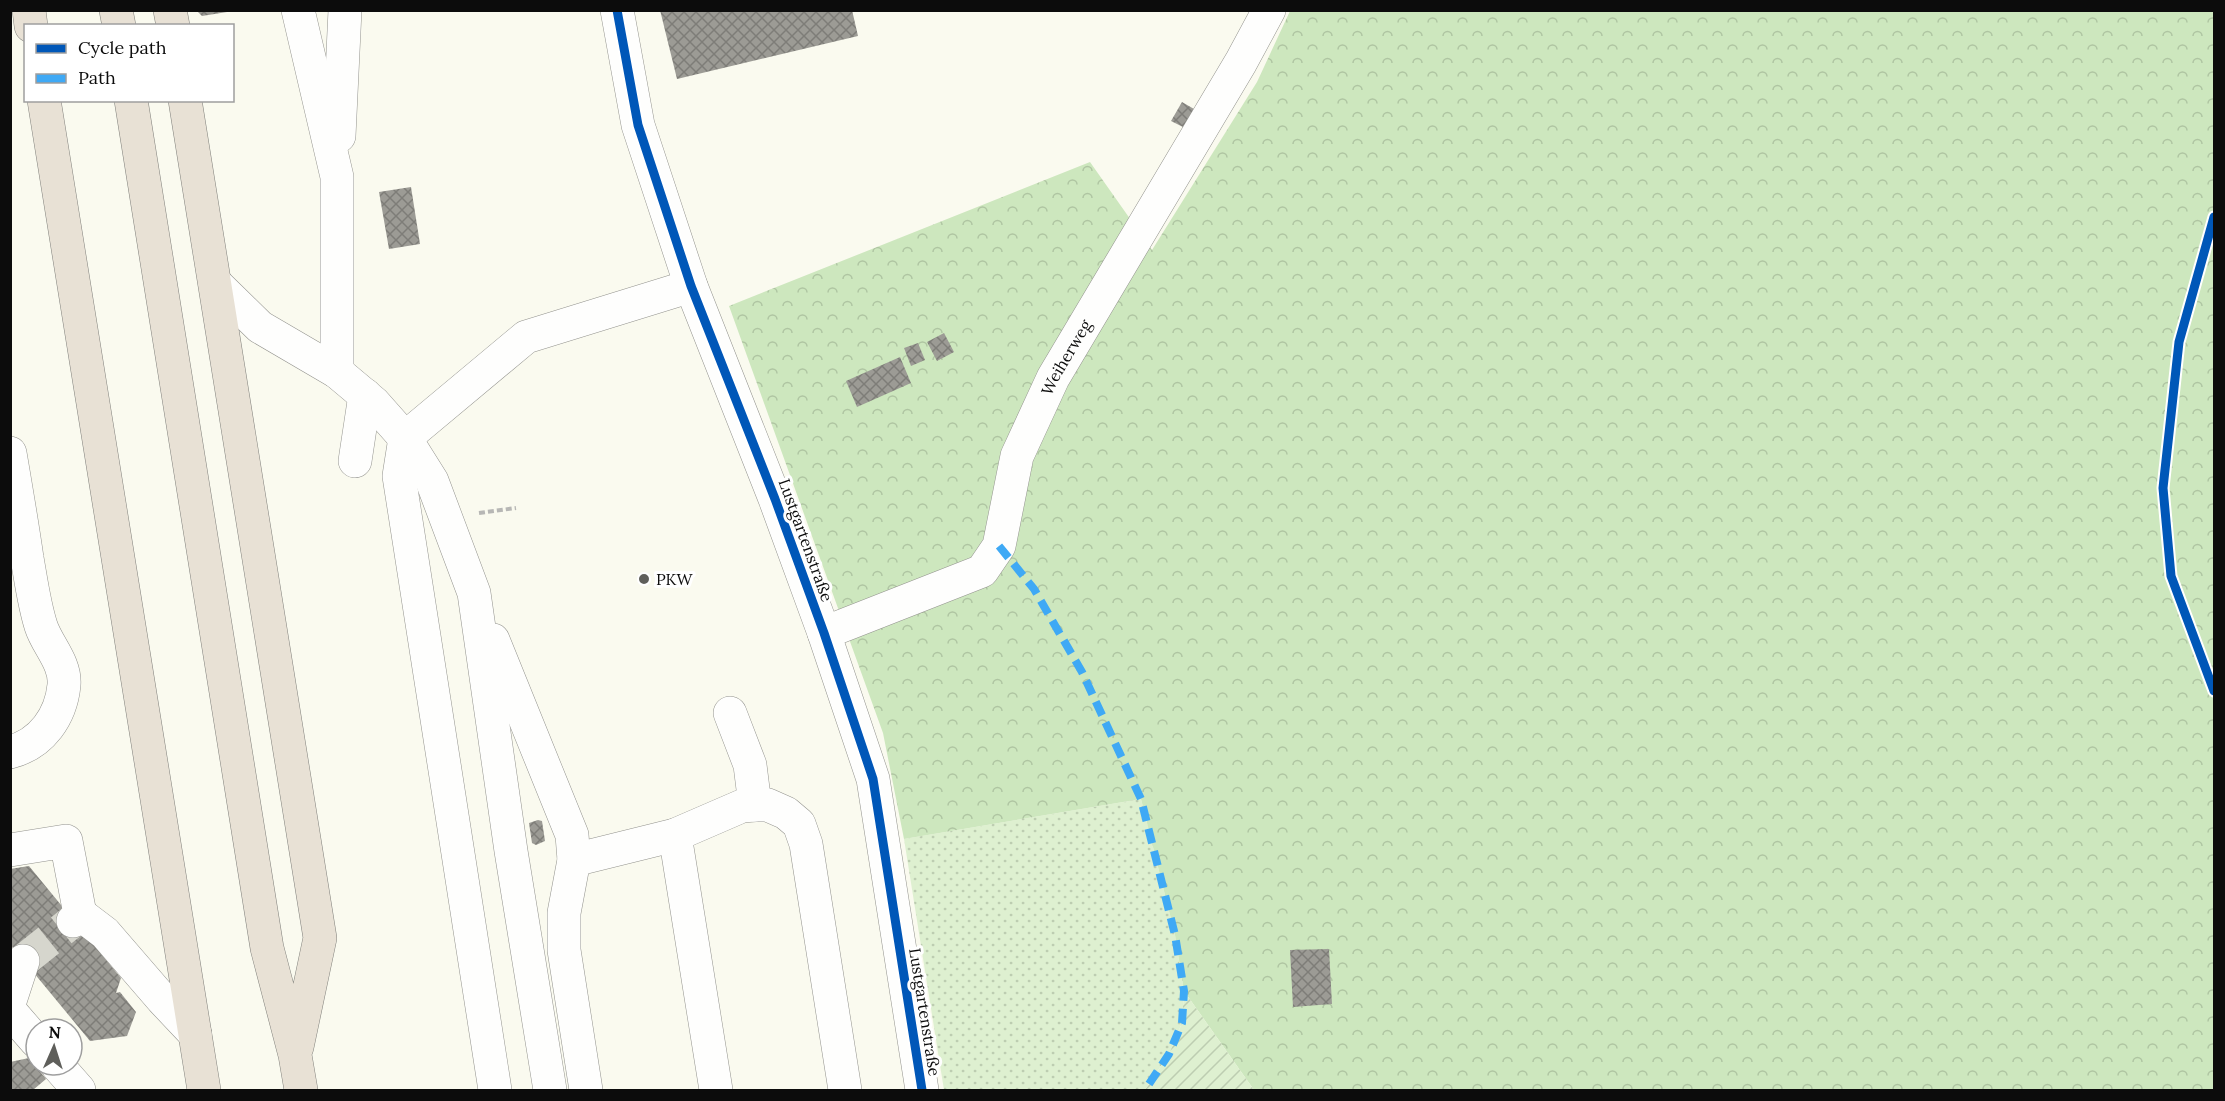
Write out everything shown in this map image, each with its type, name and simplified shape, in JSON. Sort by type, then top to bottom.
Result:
[{"type":"highway","points":[[44,102],[204,1090]]},
{"type":"highway","points":[[131,102],[267,948],[295,1055],[301,1090]]},
{"type":"highway","points":[[185,102],[320,938],[295,1055]]},
{"type":"street","points":[[298,10],[337,177]]},
{"type":"street","points":[[337,372],[337,177],[345,10]]},
{"type":"street","name":"Lustgartenstraße","points":[[617,10],[638,125],[691,286],[775,499],[824,633],[873,779],[922,1090]]},
{"type":"street","name":"Weiherweg","points":[[824,633],[982,571],[988,563],[999,546],[1017,456],[1053,378],[1241,62],[1269,10]]},
{"type":"street","points":[[215,283],[260,327],[337,372],[375,403],[405,438],[432,481],[474,593],[572,835],[574,860],[564,913],[564,950],[586,1090]]},
{"type":"street","points":[[489,1086],[399,476],[405,438],[526,337],[691,286]]},
{"type":"street","points":[[355,461],[365,395]]},
{"type":"street","points":[[10,453],[33,594],[41,627],[58,658],[64,681],[62,702],[54,720],[37,740],[10,752]]},
{"type":"street","points":[[474,593],[550,1090]]},
{"type":"street","points":[[730,713],[750,765],[755,805]]},
{"type":"street","points":[[574,860],[675,835],[742,806],[768,805],[786,813],[799,824],[806,844],[845,1090]]},
{"type":"street","points":[[675,835],[716,1090]]},
{"type":"street","points":[[10,850],[66,841],[77,917],[105,933],[195,1034]]},
{"type":"street","points":[[10,964],[23,961],[10,1001]]},
{"type":"street","points":[[10,1011],[24,1027]]},
{"type":"street","points":[[68,1077],[79,1090]]},
{"type":"green space","points":[[1290,11],[2214,11],[2214,1090],[1254,1090],[1184,991],[1175,935],[1141,799],[904,839],[883,733],[729,306],[1090,162],[1152,250],[1257,82]]},
{"type":"green space","points":[[1141,799],[1175,935],[1184,991],[1182,1023],[1169,1054],[1145,1090],[944,1090],[904,839]]},
{"type":"green space","points":[[1184,991],[1254,1090],[1145,1090],[1169,1054],[1182,1023]]},
{"type":"building","points":[[196,10],[227,10],[227,12],[202,16]]},
{"type":"building","points":[[660,10],[852,10],[858,36],[677,79]]},
{"type":"building","points":[[1182,102],[1194,109],[1183,127],[1171,121]]},
{"type":"building","points":[[411,187],[420,244],[389,249],[379,192]]},
{"type":"building","points":[[944,333],[954,352],[937,361],[927,342]]},
{"type":"building","points":[[918,343],[925,360],[911,366],[904,348]]},
{"type":"building","points":[[900,357],[911,383],[857,407],[846,381]]},
{"type":"building","points":[[542,821],[545,841],[536,845],[532,843],[529,823]]},
{"type":"building","points":[[29,866],[121,978],[116,993],[120,992],[136,1012],[127,1036],[90,1041],[84,1034],[84,1017],[70,1017],[10,944],[10,869]]},
{"type":"building","points":[[1329,949],[1332,1004],[1293,1007],[1290,950]]},
{"type":"building","points":[[24,1059],[24,1077],[44,1077],[46,1079],[33,1090],[10,1090],[10,1062]]},
{"type":"tunnel","points":[[23,961],[73,921]]},
{"type":"marked path","points":[[999,546],[1034,589],[1082,672],[1141,799],[1175,935],[1184,991],[1182,1023],[1169,1054],[1145,1090]]},
{"type":"cycle path","points":[[617,10],[638,125],[691,286],[775,499],[824,633],[873,779],[922,1090]]},
{"type":"cycle path","points":[[2214,217],[2179,342],[2163,488],[2171,576],[2214,691]]},
{"type":"place","name":"PKW","points":[[644,579]]}]
